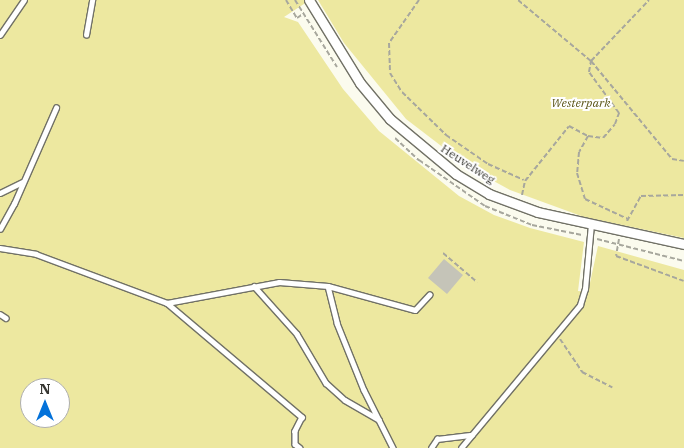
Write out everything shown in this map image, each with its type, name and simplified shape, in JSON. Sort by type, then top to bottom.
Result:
[{"type":"street","name":"Heuvelweg","points":[[309,0],[360,83],[390,119],[456,174],[489,194],[519,205],[591,224],[684,244]]},
{"type":"lane","points":[[0,35],[24,0]]},
{"type":"lane","points":[[86,35],[92,0]]},
{"type":"lane","points":[[0,229],[56,108]]},
{"type":"lane","points":[[0,193],[23,182]]},
{"type":"lane","points":[[461,448],[580,304],[585,289],[591,224]]},
{"type":"lane","points":[[0,248],[36,254],[167,303],[302,417],[295,431],[295,444],[300,448]]},
{"type":"lane","points":[[167,303],[279,282],[328,286],[415,310],[429,295]]},
{"type":"lane","points":[[254,286],[297,334],[326,383],[345,400],[379,420]]},
{"type":"lane","points":[[328,286],[338,324],[379,420],[394,448]]},
{"type":"lane","points":[[0,314],[6,318]]},
{"type":"lane","points":[[431,448],[437,439],[472,435]]},
{"type":"path","points":[[286,0],[297,18],[303,14],[295,0]]},
{"type":"path","points":[[419,0],[389,43],[390,73],[402,92],[446,135],[488,164],[525,181]]},
{"type":"path","points":[[518,0],[591,61],[672,159],[684,160]]},
{"type":"path","points":[[519,205],[525,181],[569,126],[588,136],[603,138],[615,124],[619,113],[589,72],[591,61],[648,0]]},
{"type":"path","points":[[588,136],[579,152],[577,173],[585,199],[628,219]]},
{"type":"path","points":[[684,195],[641,196],[621,231],[616,256],[684,281]]},
{"type":"path","points":[[618,245],[684,261]]},
{"type":"path","points":[[443,253],[477,282]]},
{"type":"path","points":[[557,333],[582,372],[612,387]]},
{"type":"green space","points":[[0,0],[310,0],[284,17],[298,22],[343,89],[379,131],[459,196],[494,215],[530,228],[584,242],[578,291],[588,292],[598,246],[684,270],[684,448],[0,448]]},
{"type":"green space","name":"Westerpark","points":[[318,0],[684,0],[684,238],[584,217],[510,190],[470,168],[406,119],[344,43]]},
{"type":"building","points":[[444,259],[463,275],[447,294],[428,278]]}]
